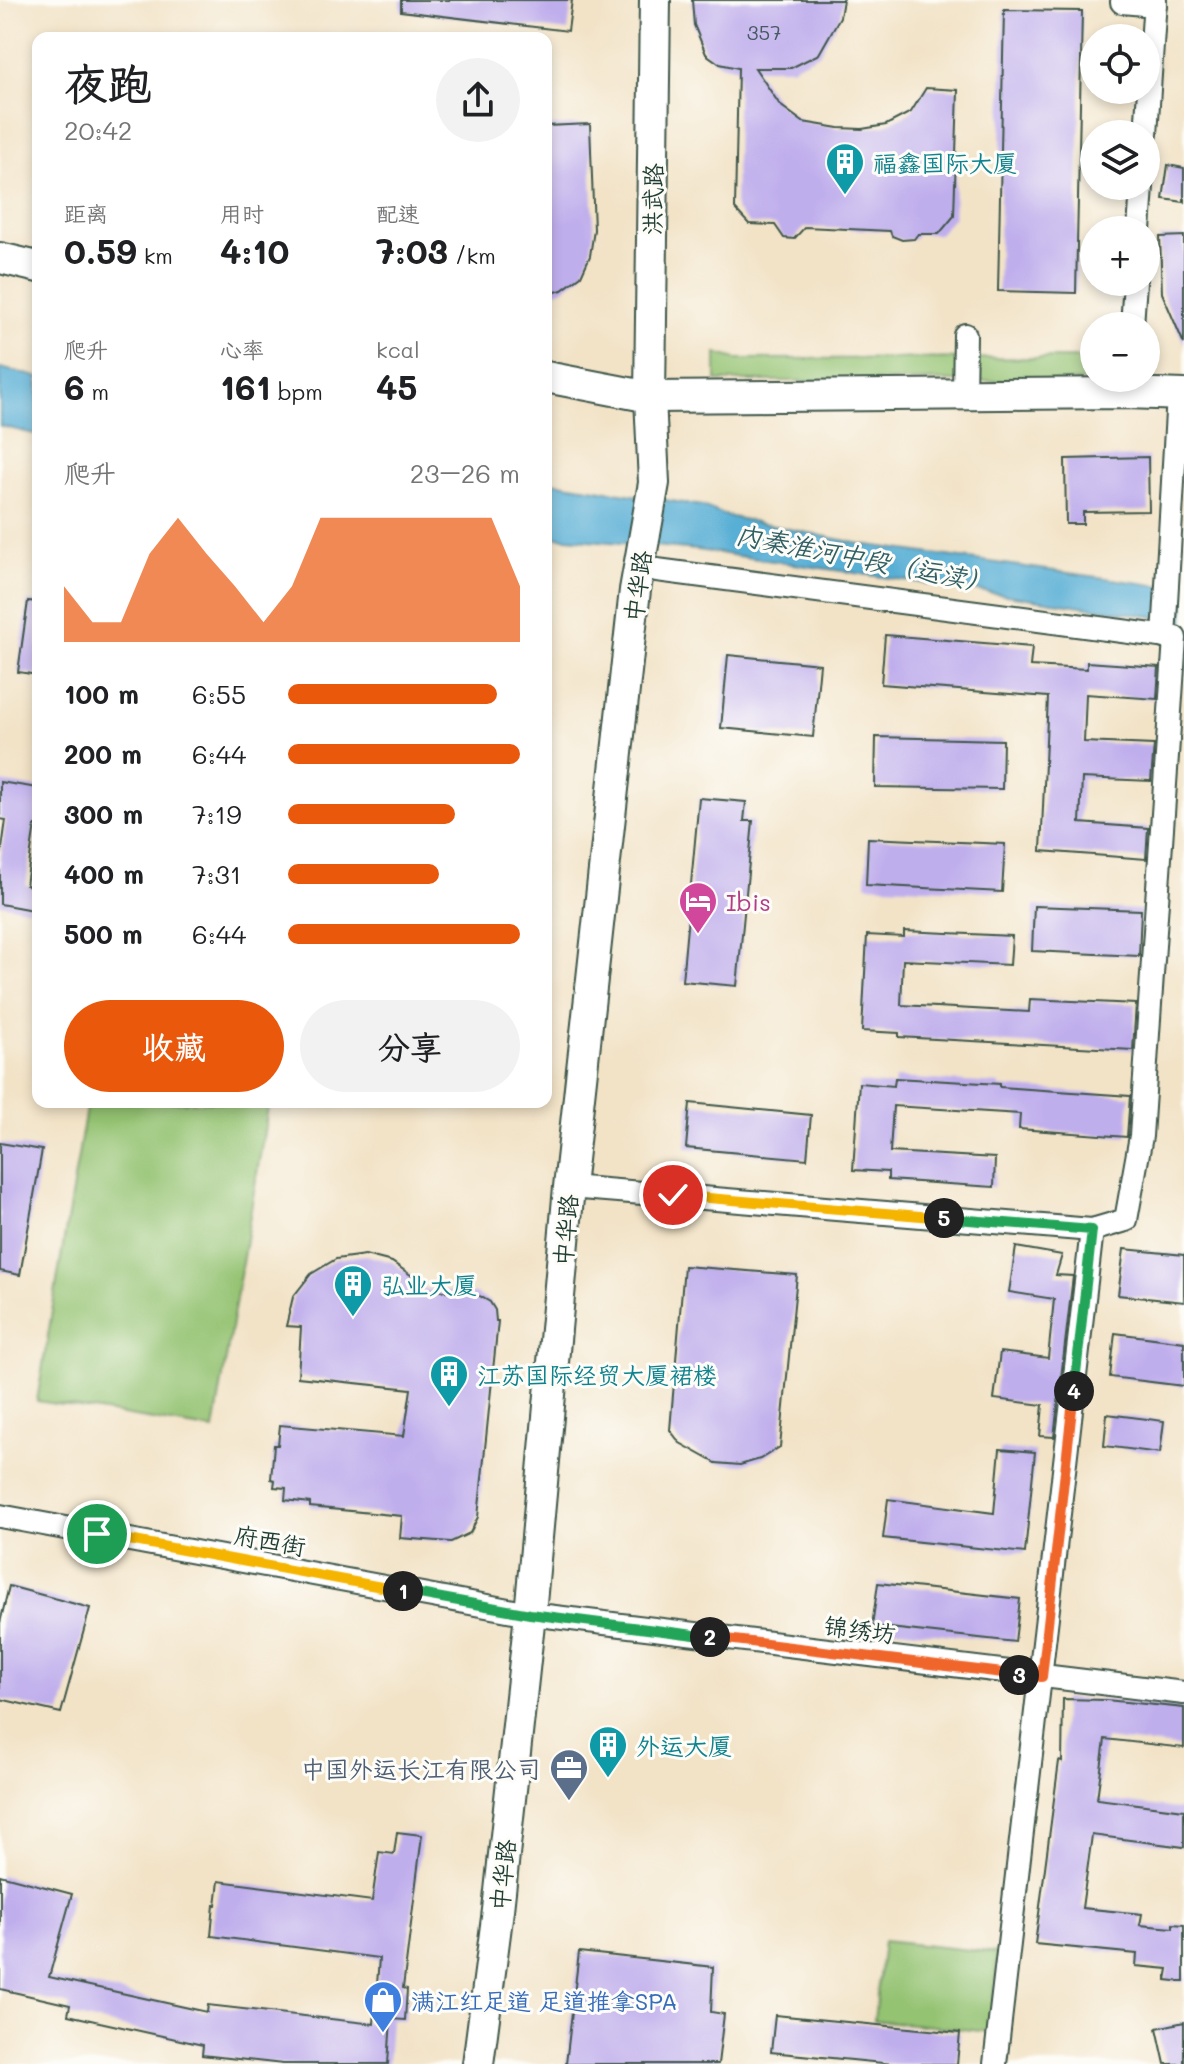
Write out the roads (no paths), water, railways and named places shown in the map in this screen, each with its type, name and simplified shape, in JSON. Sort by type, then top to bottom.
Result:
[{"type":"main road","name":"洪武路","points":[[650,397],[655,0]]},
{"type":"main road","points":[[0,258],[32,266]]},
{"type":"main road","points":[[552,378],[650,397],[964,395],[1080,389]]},
{"type":"main road","points":[[1160,391],[1181,395]]},
{"type":"main road","name":"中华路","points":[[478,2064],[500,1897],[530,1614],[569,1187],[646,580],[654,483],[650,397]]},
{"type":"street","points":[[1122,2],[1155,2],[1147,120]]},
{"type":"street","points":[[964,395],[965,335]]},
{"type":"street","points":[[569,1187],[1092,1230],[1126,1220],[1141,1136],[1174,638],[1168,558],[1181,395]]},
{"type":"street","points":[[646,580],[1174,638]]},
{"type":"street","points":[[995,2064],[1092,1230]]},
{"type":"street","name":"府西街","points":[[0,1516],[530,1614]]},
{"type":"street","name":"锦绣坊","points":[[530,1614],[1184,1693]]},
{"type":"water","points":[[0,368],[32,376],[32,434],[0,426]]},
{"type":"water","name":"内秦淮河中段（运渎）","points":[[552,482],[702,506],[727,516],[861,544],[1184,589],[1184,621],[697,550],[552,537]]},
{"type":"place","name":"福鑫国际大厦","points":[[845,196]]},
{"type":"place","name":"Ibis","points":[[698,935]]},
{"type":"place","name":"弘业大厦","points":[[353,1318]]},
{"type":"place","name":"江苏国际经贸大厦裙楼","points":[[449,1408]]},
{"type":"place","name":"外运大厦","points":[[608,1779]]},
{"type":"place","name":"中国外运长江有限公司","points":[[569,1802]]},
{"type":"place","name":"满江红足道 足道推拿SPA","points":[[383,2034]]}]
